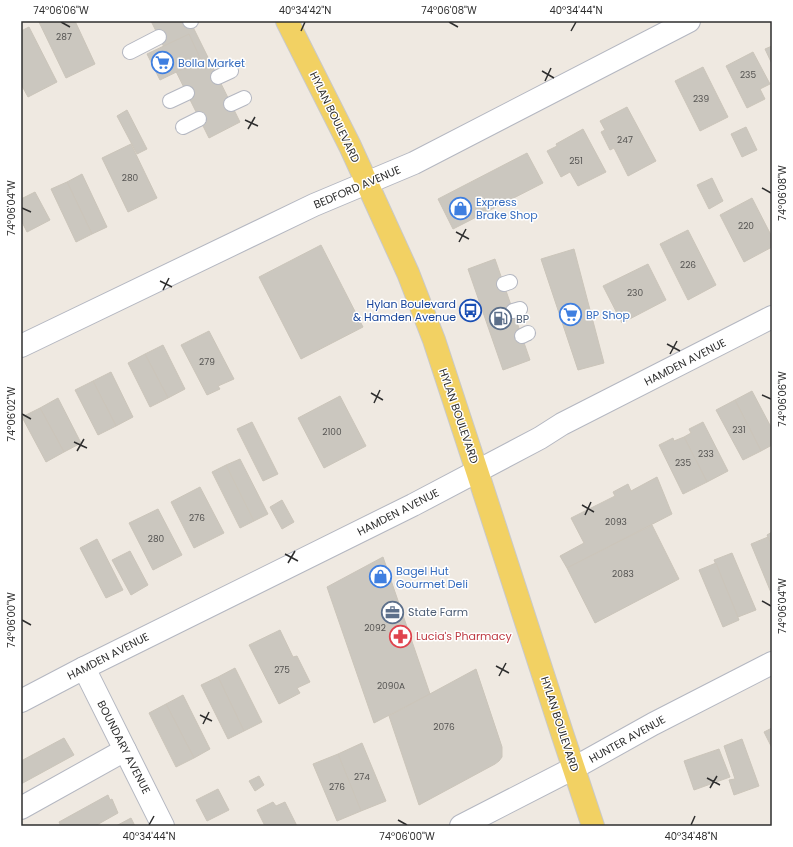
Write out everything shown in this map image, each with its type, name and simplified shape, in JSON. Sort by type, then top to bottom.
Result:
[{"type":"main road","name":"HYLAN BOULEVARD","points":[[287,21],[350,146],[408,273],[434,340],[593,826]]},
{"type":"street","name":"BEDFORD AVENUE","points":[[21,346],[300,212],[414,163],[688,21]]},
{"type":"street","name":"HAMDEN AVENUE","points":[[21,701],[84,668],[413,505],[540,438],[562,424],[772,317]]},
{"type":"street","name":"HUNTER AVENUE","points":[[461,826],[574,768],[653,724],[772,663]]},
{"type":"street","name":"BOUNDARY AVENUE","points":[[84,668],[163,826]]},
{"type":"street","points":[[21,808],[125,750]]},
{"type":"lane","points":[[130,52],[159,37]]},
{"type":"lane","points":[[218,77],[231,71]]},
{"type":"lane","points":[[170,101],[187,93]]},
{"type":"lane","points":[[231,104],[244,98]]},
{"type":"lane","points":[[183,127],[199,119]]},
{"type":"building","points":[[75,21],[95,64],[66,78],[39,22]]},
{"type":"building","points":[[151,21],[190,21],[240,122],[209,138]]},
{"type":"building","points":[[29,27],[57,82],[28,97],[21,84],[21,31]]},
{"type":"building","points":[[189,34],[201,60],[160,80],[147,54]]},
{"type":"building","points":[[772,46],[772,64],[765,49]]},
{"type":"building","points":[[753,52],[770,84],[760,89],[765,99],[747,108],[726,66]]},
{"type":"building","points":[[703,67],[728,117],[700,131],[675,81]]},
{"type":"building","points":[[627,107],[656,161],[628,176],[614,148],[610,150],[601,132],[605,130],[600,121]]},
{"type":"building","points":[[127,110],[147,149],[137,154],[117,116]]},
{"type":"building","points":[[746,127],[757,150],[742,157],[731,134]]},
{"type":"building","points":[[583,129],[606,172],[578,186],[570,172],[561,177],[547,151],[557,146],[556,144]]},
{"type":"building","points":[[131,144],[157,198],[128,212],[102,158]]},
{"type":"building","points":[[527,153],[543,183],[453,229],[438,199]]},
{"type":"building","points":[[82,174],[107,227],[92,234],[67,182]]},
{"type":"building","points":[[712,178],[723,201],[709,209],[697,185]]},
{"type":"building","points":[[67,182],[92,234],[76,242],[51,189]]},
{"type":"building","points":[[35,192],[50,220],[27,232],[21,220],[21,199]]},
{"type":"building","points":[[752,198],[772,237],[772,247],[744,262],[720,215]]},
{"type":"building","points":[[688,230],[716,285],[688,300],[660,244]]},
{"type":"building","points":[[321,245],[363,327],[301,359],[259,277]]},
{"type":"building","points":[[574,249],[604,363],[578,370],[541,259]]},
{"type":"building","points":[[495,259],[530,360],[503,370],[468,269]]},
{"type":"building","points":[[648,264],[666,300],[622,323],[603,286]]},
{"type":"building","points":[[209,331],[234,379],[218,386],[220,389],[207,395],[181,345]]},
{"type":"building","points":[[163,345],[185,389],[168,398],[145,354]]},
{"type":"building","points":[[145,354],[168,398],[150,407],[128,363]]},
{"type":"building","points":[[111,372],[133,417],[116,426],[93,381]]},
{"type":"building","points":[[93,381],[116,426],[98,435],[75,390]]},
{"type":"building","points":[[752,391],[772,429],[772,445],[761,451],[735,400]]},
{"type":"building","points":[[340,396],[366,446],[324,468],[298,418]]},
{"type":"building","points":[[58,398],[81,443],[64,452],[40,408]]},
{"type":"building","points":[[735,400],[761,451],[743,460],[716,410]]},
{"type":"building","points":[[40,408],[64,452],[46,462],[22,417]]},
{"type":"building","points":[[252,422],[278,474],[263,481],[237,429]]},
{"type":"building","points":[[703,422],[728,471],[707,482],[684,437],[691,433],[689,429]]},
{"type":"building","points":[[684,437],[707,482],[683,494],[659,445],[673,438],[674,441]]},
{"type":"building","points":[[240,459],[268,514],[254,521],[226,465]]},
{"type":"building","points":[[226,465],[254,521],[240,528],[212,472]]},
{"type":"building","points":[[657,477],[672,514],[567,568],[560,556],[584,543],[571,518],[615,496],[613,492],[628,484],[631,491]]},
{"type":"building","points":[[200,487],[224,533],[194,548],[171,502]]},
{"type":"building","points":[[282,500],[294,522],[282,529],[270,507]]},
{"type":"building","points":[[158,509],[182,555],[153,570],[129,523]]},
{"type":"building","points":[[652,525],[679,579],[595,623],[567,568]]},
{"type":"building","points":[[772,532],[772,546],[767,535]]},
{"type":"building","points":[[768,537],[772,546],[772,595],[751,544]]},
{"type":"building","points":[[97,539],[123,590],[106,598],[80,548]]},
{"type":"building","points":[[130,551],[148,585],[131,595],[112,560]]},
{"type":"building","points":[[732,553],[756,610],[738,617],[714,560]]},
{"type":"building","points":[[383,557],[430,694],[374,723],[327,587]]},
{"type":"building","points":[[716,563],[739,620],[723,627],[699,570]]},
{"type":"building","points":[[280,630],[293,657],[297,656],[310,682],[297,688],[300,693],[279,704],[249,645]]},
{"type":"building","points":[[235,668],[262,722],[244,731],[218,677]]},
{"type":"building","points":[[476,669],[502,747],[502,757],[495,764],[419,805],[389,716]]},
{"type":"building","points":[[218,677],[244,731],[228,739],[201,685]]},
{"type":"building","points":[[183,695],[210,749],[194,758],[166,704]]},
{"type":"building","points":[[166,704],[194,758],[176,767],[149,713]]},
{"type":"building","points":[[772,728],[772,748],[764,732]]},
{"type":"building","points":[[64,738],[74,755],[21,784],[21,761]]},
{"type":"building","points":[[742,739],[759,786],[734,795],[729,780],[735,779],[724,746]]},
{"type":"building","points":[[362,743],[386,801],[361,811],[338,754]]},
{"type":"building","points":[[719,749],[730,777],[694,790],[684,761]]},
{"type":"building","points":[[338,754],[361,811],[337,821],[313,764]]},
{"type":"building","points":[[259,776],[264,785],[255,791],[249,781]]},
{"type":"building","points":[[218,789],[229,810],[207,821],[196,800]]},
{"type":"building","points":[[108,795],[110,800],[112,799],[118,813],[95,826],[61,826],[59,822]]},
{"type":"building","points":[[273,802],[276,806],[285,802],[297,826],[265,826],[257,810]]},
{"type":"building","points":[[131,818],[135,826],[116,826]]},
{"type":"place","name":"Bolla Market","points":[[163,63]]},
{"type":"place","name":"Express Brake Shop","points":[[460,208]]},
{"type":"place","name":"Hylan Boulevard & Hamden Avenue","points":[[471,310]]},
{"type":"place","name":"BP Shop","points":[[570,315]]},
{"type":"place","name":"BP","points":[[501,319]]},
{"type":"place","name":"Bagel Hut Gourmet Deli","points":[[380,577]]},
{"type":"place","name":"State Farm","points":[[393,612]]},
{"type":"place","name":"Lucia's Pharmacy","points":[[400,636]]}]
